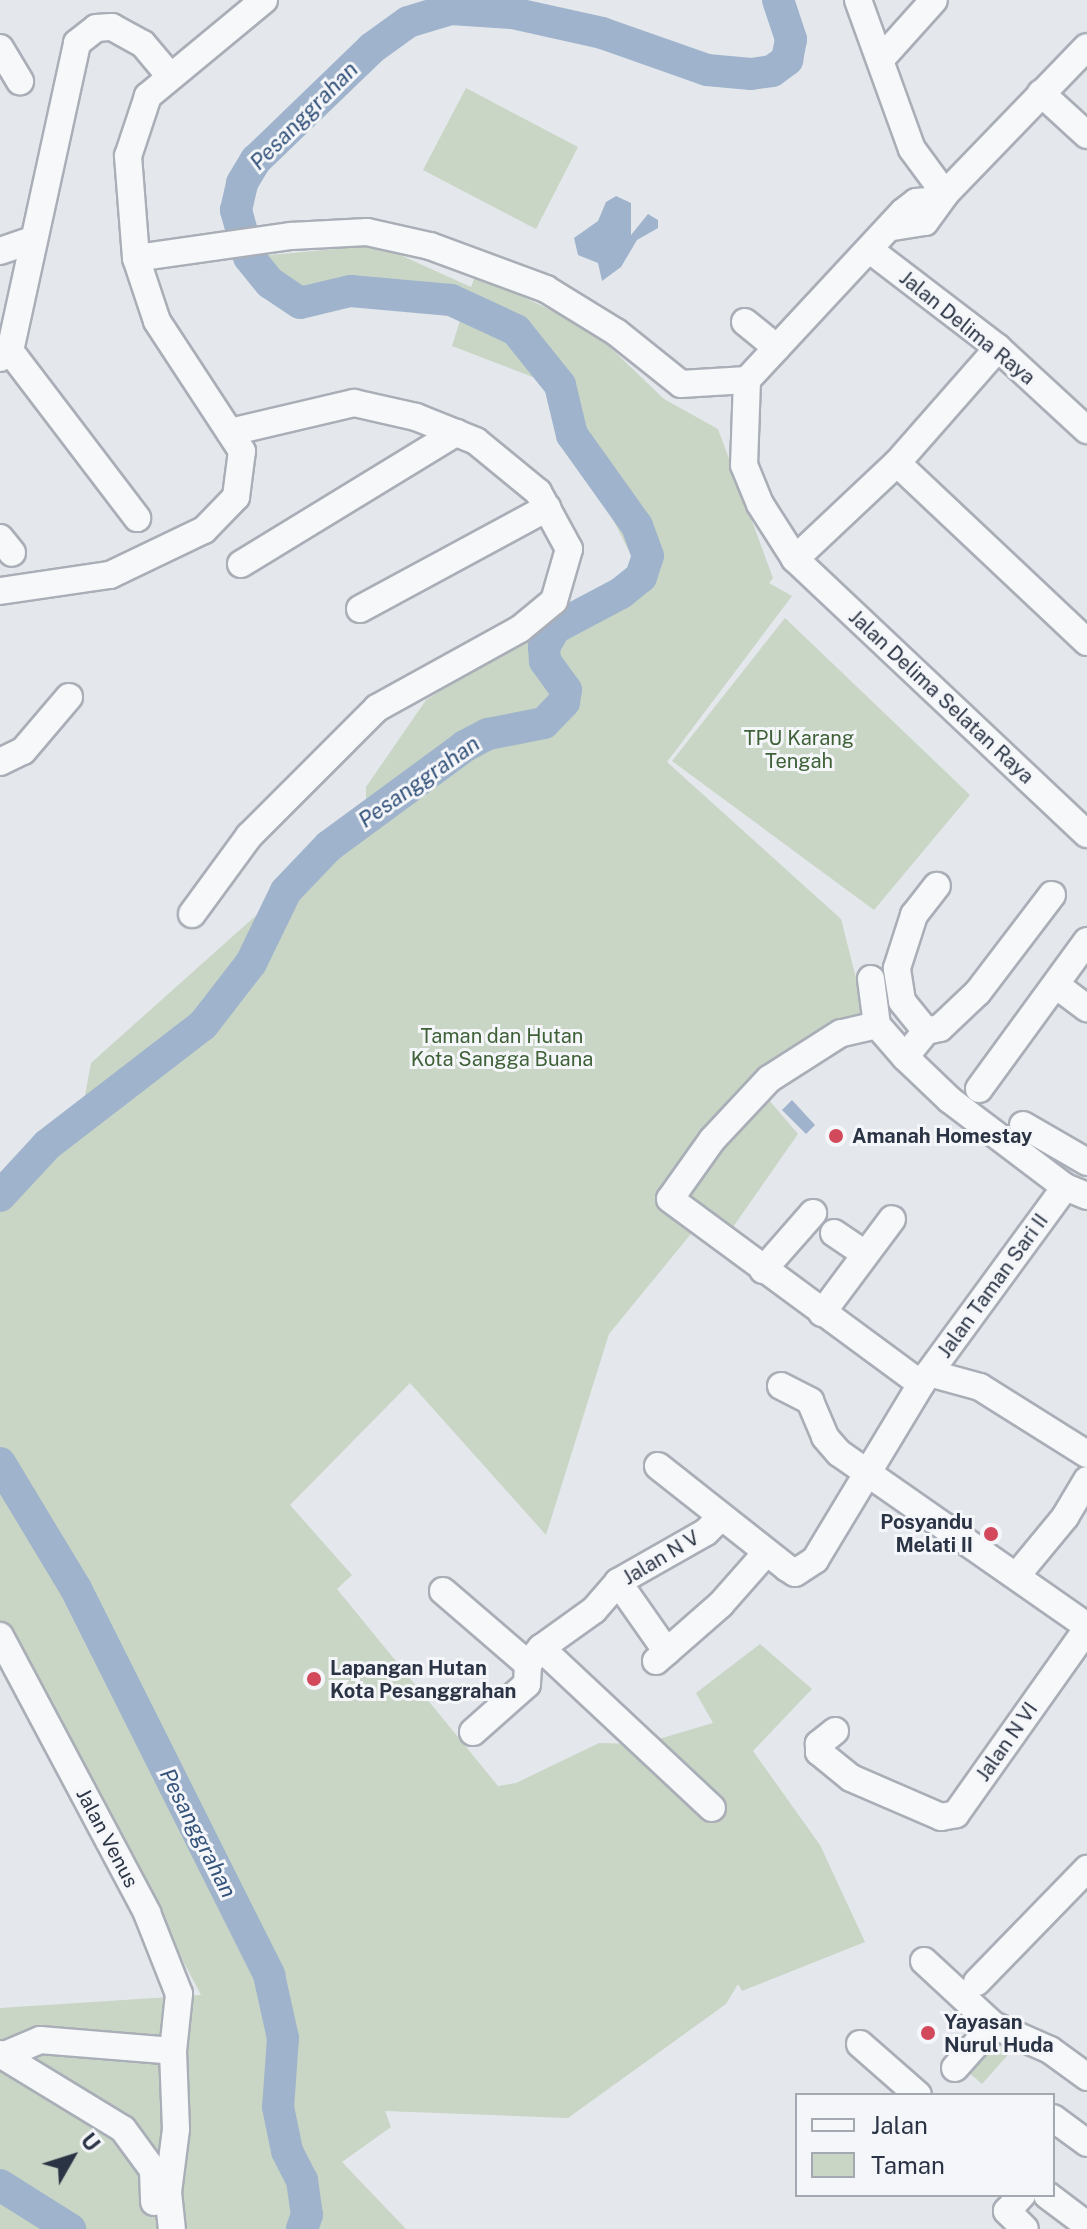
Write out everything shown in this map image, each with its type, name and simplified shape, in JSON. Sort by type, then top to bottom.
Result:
[{"type":"street","points":[[858,0],[912,149],[942,197]]},
{"type":"street","points":[[881,59],[934,0]]},
{"type":"street","points":[[0,591],[110,575],[204,530],[236,497],[242,451],[157,321],[136,258],[128,156],[148,96],[169,75],[261,1]]},
{"type":"street","points":[[137,518],[5,354],[32,240],[51,181],[56,129],[77,43],[96,28],[112,27],[143,44],[169,75]]},
{"type":"street","points":[[136,258],[291,236],[367,232],[430,246],[546,289],[616,332],[681,384],[747,380],[875,255],[893,227],[916,202],[942,197],[1087,47]]},
{"type":"street","points":[[0,48],[20,81]]},
{"type":"street","points":[[1041,93],[1087,135]]},
{"type":"street","points":[[0,251],[32,240]]},
{"type":"street","name":"Jalan Delima Raya","points":[[820,328],[875,255],[998,348],[1085,423]]},
{"type":"street","points":[[745,322],[777,348]]},
{"type":"street","points":[[795,559],[897,463],[998,348]]},
{"type":"street","name":"Jalan Delima Selatan Raya","points":[[747,380],[744,465],[760,504],[795,559],[1087,834]]},
{"type":"street","points":[[192,914],[249,836],[377,708],[520,629],[554,601],[569,549],[547,508],[525,481],[476,441],[456,433],[354,403],[230,432]]},
{"type":"street","points":[[241,564],[456,433]]},
{"type":"street","points":[[897,463],[1087,642]]},
{"type":"street","points":[[360,609],[547,508]]},
{"type":"street","points":[[0,762],[23,751],[69,697]]},
{"type":"street","points":[[926,1031],[902,1001],[897,968],[914,915],[937,886]]},
{"type":"street","points":[[905,1057],[926,1031],[940,1028],[978,992],[1052,895]]},
{"type":"street","points":[[979,1089],[1087,941]]},
{"type":"street","points":[[871,979],[877,1025],[841,1033],[769,1079],[712,1140],[670,1199],[822,1313],[925,1379],[980,1387],[1087,1454]]},
{"type":"street","points":[[1056,985],[1087,1008]]},
{"type":"street","name":"Jalan Taman Sari II","points":[[866,1470],[925,1379],[1076,1192],[950,1100],[877,1025]]},
{"type":"street","points":[[1023,1125],[1087,1162]]},
{"type":"street","points":[[763,1270],[813,1213]]},
{"type":"street","points":[[822,1313],[892,1219]]},
{"type":"street","points":[[834,1233],[865,1254]]},
{"type":"street","points":[[781,1386],[810,1401],[825,1437],[866,1470],[1018,1574],[1087,1627]]},
{"type":"street","name":"Jalan N V","points":[[658,1466],[720,1518],[795,1573],[815,1560],[866,1470]]},
{"type":"street","points":[[1018,1574],[1065,1517],[1087,1480]]},
{"type":"street","name":"Jalan N V","points":[[473,1732],[527,1684],[534,1656],[594,1610],[618,1582],[706,1532],[720,1518]]},
{"type":"street","points":[[618,1582],[662,1657],[766,1553]]},
{"type":"street","points":[[443,1591],[534,1656],[712,1808]]},
{"type":"street","name":"Jalan N VI","points":[[835,1731],[819,1744],[819,1752],[851,1778],[941,1817],[956,1814],[1087,1627]]},
{"type":"street","name":"Jalan Venus","points":[[0,1636],[147,1913],[179,1994],[173,2051],[176,2129],[168,2192],[172,2229]]},
{"type":"street","points":[[977,1982],[1087,1869]]},
{"type":"street","points":[[924,1961],[993,2025],[1050,2050],[1087,2077]]},
{"type":"street","points":[[955,2068],[993,2025]]},
{"type":"street","points":[[2,2053],[40,2040],[173,2051]]},
{"type":"street","points":[[860,2044],[916,2093]]},
{"type":"street","points":[[2,2053],[123,2129],[153,2170],[155,2229]]},
{"type":"street","points":[[1055,2119],[1087,2143]]},
{"type":"street","points":[[1020,2197],[1007,2211],[1025,2229]]},
{"type":"street","points":[[1050,2197],[1087,2225]]},
{"type":"green space","points":[[466,88],[578,147],[536,229],[423,170]]},
{"type":"green space","name":"Taman dan Hutan Kota Sangga Buana","points":[[378,245],[471,287],[476,274],[592,330],[664,399],[718,429],[773,578],[769,583],[792,596],[667,762],[841,919],[871,1037],[827,1053],[768,1099],[798,1134],[731,1230],[699,1224],[609,1334],[546,1535],[410,1383],[290,1505],[352,1575],[337,1589],[498,1786],[516,1783],[599,1743],[642,1744],[713,1723],[696,1693],[760,1644],[812,1689],[753,1751],[820,1845],[865,1942],[742,1991],[738,1984],[726,2004],[568,2118],[385,2111],[391,2127],[342,2162],[406,2229],[0,2229],[0,2008],[201,1995],[8,1627],[0,1631],[0,1196],[81,1117],[91,1063],[366,817],[366,787],[426,700],[637,567],[543,381],[452,346],[465,305],[402,293],[350,291],[300,303],[270,283],[249,257]]},
{"type":"green space","name":"TPU Karang Tengah","points":[[785,618],[970,795],[874,910],[672,761]]},
{"type":"green space","points":[[992,2029],[1014,2048],[982,2084],[960,2065]]},
{"type":"water","points":[[616,196],[631,203],[631,235],[648,214],[658,220],[658,228],[637,240],[621,267],[602,281],[598,263],[578,255],[574,238],[598,221],[606,202]]},
{"type":"water","points":[[792,1100],[815,1125],[806,1134],[782,1110]]},
{"type":"waterway","name":"Pesanggrahan","points":[[0,1196],[47,1145],[203,1025],[251,963],[286,891],[329,846],[465,746],[488,734],[544,723],[564,702],[566,690],[545,661],[544,647],[555,628],[621,593],[641,577],[648,556],[637,526],[572,435],[560,385],[516,330],[451,300],[350,291],[300,303],[270,283],[249,257],[236,210],[242,183],[256,160],[372,48],[408,22],[451,9],[512,13],[602,33],[707,70],[751,74],[772,71],[787,60],[791,39],[778,0]]},
{"type":"waterway","name":"Pesanggrahan","points":[[0,1463],[76,1589],[269,1975],[283,2038],[278,2107],[287,2151],[302,2180],[307,2215],[302,2229]]},
{"type":"waterway","name":"Pesanggrahan","points":[[0,2185],[70,2229]]},
{"type":"place","name":"Amanah Homestay","points":[[836,1136]]},
{"type":"place","name":"Posyandu Melati II","points":[[991,1534]]},
{"type":"place","name":"Lapangan Hutan Kota Pesanggrahan","points":[[314,1679]]},
{"type":"place","name":"Yayasan Nurul Huda","points":[[928,2033]]}]
